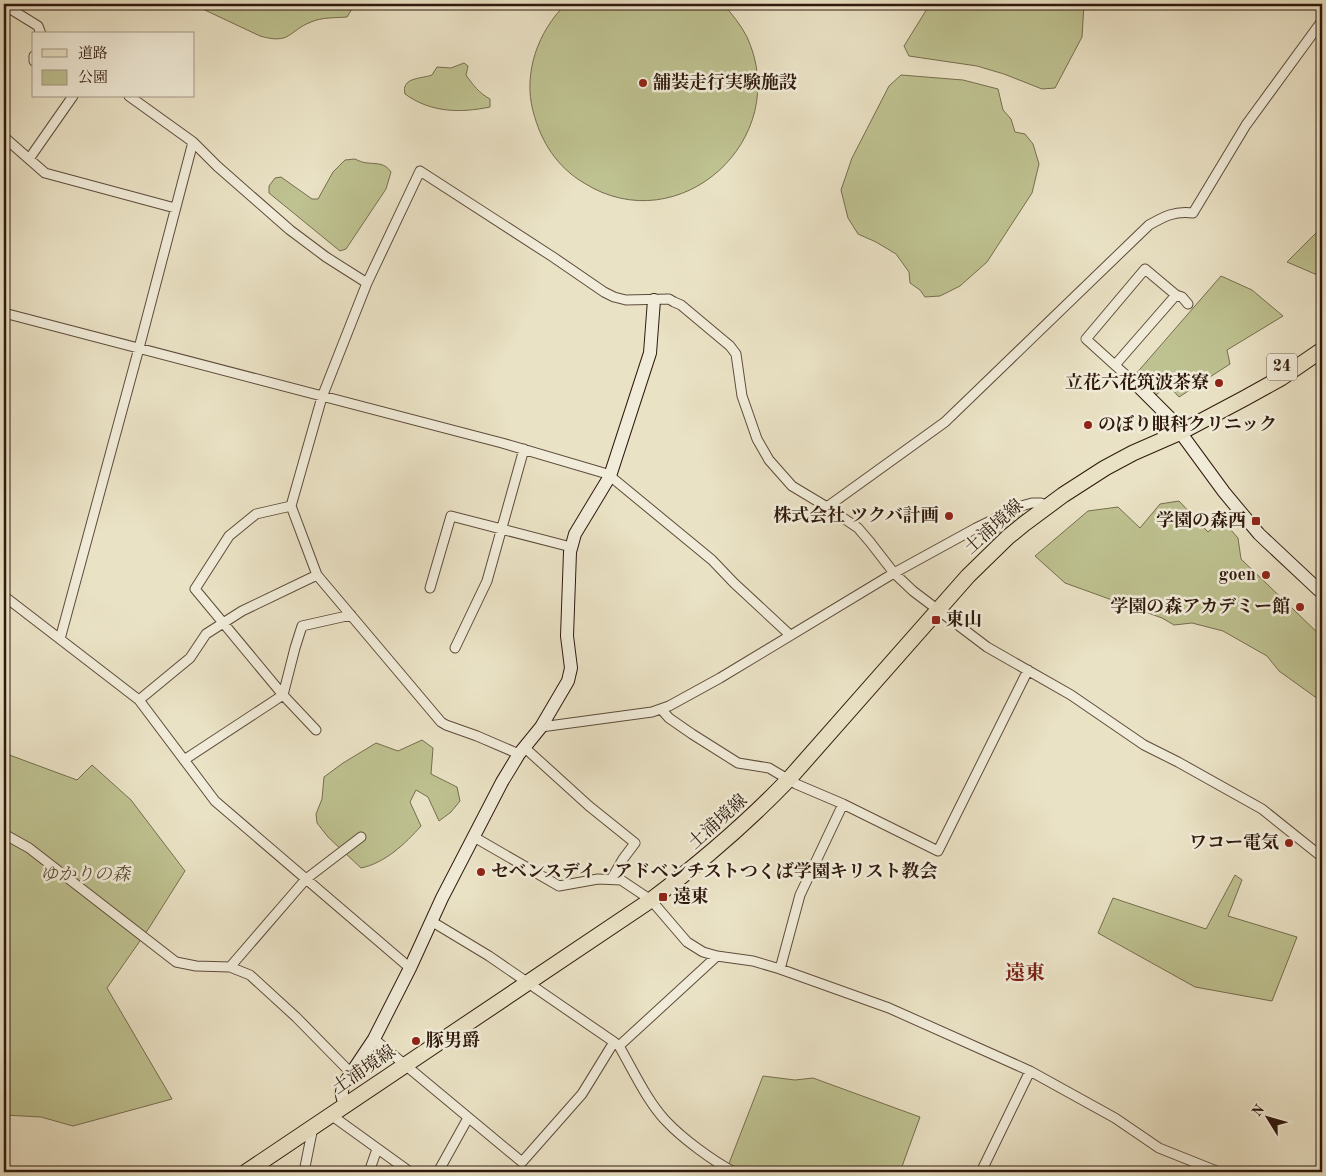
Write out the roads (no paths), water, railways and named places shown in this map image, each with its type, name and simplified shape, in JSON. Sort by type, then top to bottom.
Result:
[{"type":"main road","name":"24","points":[[1245,398],[1276,371],[1322,340]]},
{"type":"main road","name":"24","points":[[1181,432],[1281,378],[1322,350]]},
{"type":"main road","name":"土浦境線","points":[[246,1172],[651,900],[696,866],[759,811],[968,576],[995,550],[1047,506],[1097,473],[1133,453],[1181,432]]},
{"type":"street","points":[[4,5],[38,26],[40,32]]},
{"type":"street","points":[[827,507],[945,422],[1149,225],[1164,216],[1180,212],[1193,213],[1246,125],[1322,21]]},
{"type":"street","points":[[29,159],[72,98]]},
{"type":"street","points":[[132,98],[193,142],[217,166],[290,230],[326,257],[367,283]]},
{"type":"street","points":[[4,137],[44,173],[175,208]]},
{"type":"street","points":[[60,639],[193,142]]},
{"type":"street","points":[[612,878],[635,842],[522,751],[441,722],[317,575],[291,506],[322,396],[367,283],[420,171],[604,292],[626,300],[669,300],[681,305],[730,346],[736,354],[742,396],[757,439],[768,460],[792,486],[858,528],[894,573],[913,591],[987,647],[1071,695],[1144,746],[1252,803],[1282,824],[1322,857]]},
{"type":"street","points":[[1188,304],[1182,297],[1176,295],[1145,269],[1086,339],[1169,417],[1224,492],[1254,528],[1273,549],[1322,593]]},
{"type":"street","points":[[1115,365],[1176,295]]},
{"type":"street","points":[[346,1106],[341,1096],[341,1090],[374,1039],[474,837],[522,751],[541,727],[568,681],[570,668],[567,630],[568,596],[572,547],[575,534],[610,476],[650,353],[654,300]]},
{"type":"street","points":[[4,313],[524,450],[610,476],[712,560],[790,635]]},
{"type":"street","points":[[455,648],[487,581],[524,450]]},
{"type":"street","points":[[541,727],[661,709],[720,678],[894,573],[976,528],[1021,506],[1041,503],[1047,506]]},
{"type":"street","points":[[291,506],[256,514],[229,536],[196,589],[283,695],[316,730]]},
{"type":"street","points":[[430,588],[451,516],[572,547]]},
{"type":"street","points":[[138,700],[181,667],[190,658],[206,634],[242,611],[317,575]]},
{"type":"street","points":[[4,596],[138,700],[215,801],[410,968]]},
{"type":"street","points":[[184,760],[283,695],[302,626],[351,615]]},
{"type":"street","points":[[661,709],[669,718],[738,763],[769,768],[796,784],[843,804],[938,851],[1028,670]]},
{"type":"street","points":[[780,969],[800,895],[843,804]]},
{"type":"street","points":[[4,834],[29,848],[176,962],[206,967],[230,967],[250,975],[352,1073]]},
{"type":"street","points":[[230,967],[306,879],[361,836]]},
{"type":"street","points":[[474,837],[559,886],[612,878],[621,880],[651,900],[686,942],[703,952],[753,961],[780,969],[889,1008],[1030,1071],[1115,1118],[1159,1148],[1220,1172]]},
{"type":"street","points":[[431,921],[489,956],[617,1044],[644,1090],[665,1120],[686,1138],[734,1172]]},
{"type":"street","points":[[374,1039],[406,1065],[466,1120],[522,1162],[582,1094],[617,1044],[717,956]]},
{"type":"street","points":[[982,1172],[1030,1071]]},
{"type":"street","points":[[331,1115],[410,1172]]},
{"type":"street","points":[[438,1172],[466,1120]]},
{"type":"street","points":[[304,1172],[313,1126]]},
{"type":"street","points":[[369,1172],[377,1149]]},
{"type":"place","name":"舗装走行実験施設","points":[[643,83]]},
{"type":"place","name":"立花六花筑波茶寮","points":[[1219,383]]},
{"type":"place","name":"のぼり眼科クリニック","points":[[1088,425]]},
{"type":"place","name":"株式会社 ツクバ計画","points":[[949,516]]},
{"type":"place","name":"学園の森西","points":[[1256,521]]},
{"type":"place","name":"goen","points":[[1266,575]]},
{"type":"place","name":"学園の森アカデミー館","points":[[1300,607]]},
{"type":"place","name":"東山","points":[[936,620]]},
{"type":"place","name":"ワコー電気","points":[[1289,843]]},
{"type":"place","name":"セベンスデイ・アドベンチストつくば学園キリスト教会","points":[[481,872]]},
{"type":"place","name":"遠東","points":[[663,897]]},
{"type":"place","name":"豚男爵","points":[[416,1041]]},
{"type":"district","name":"遠東","points":[[1025,974]]},
{"type":"park label","name":"ゆかりの森","points":[[85,875]]}]
